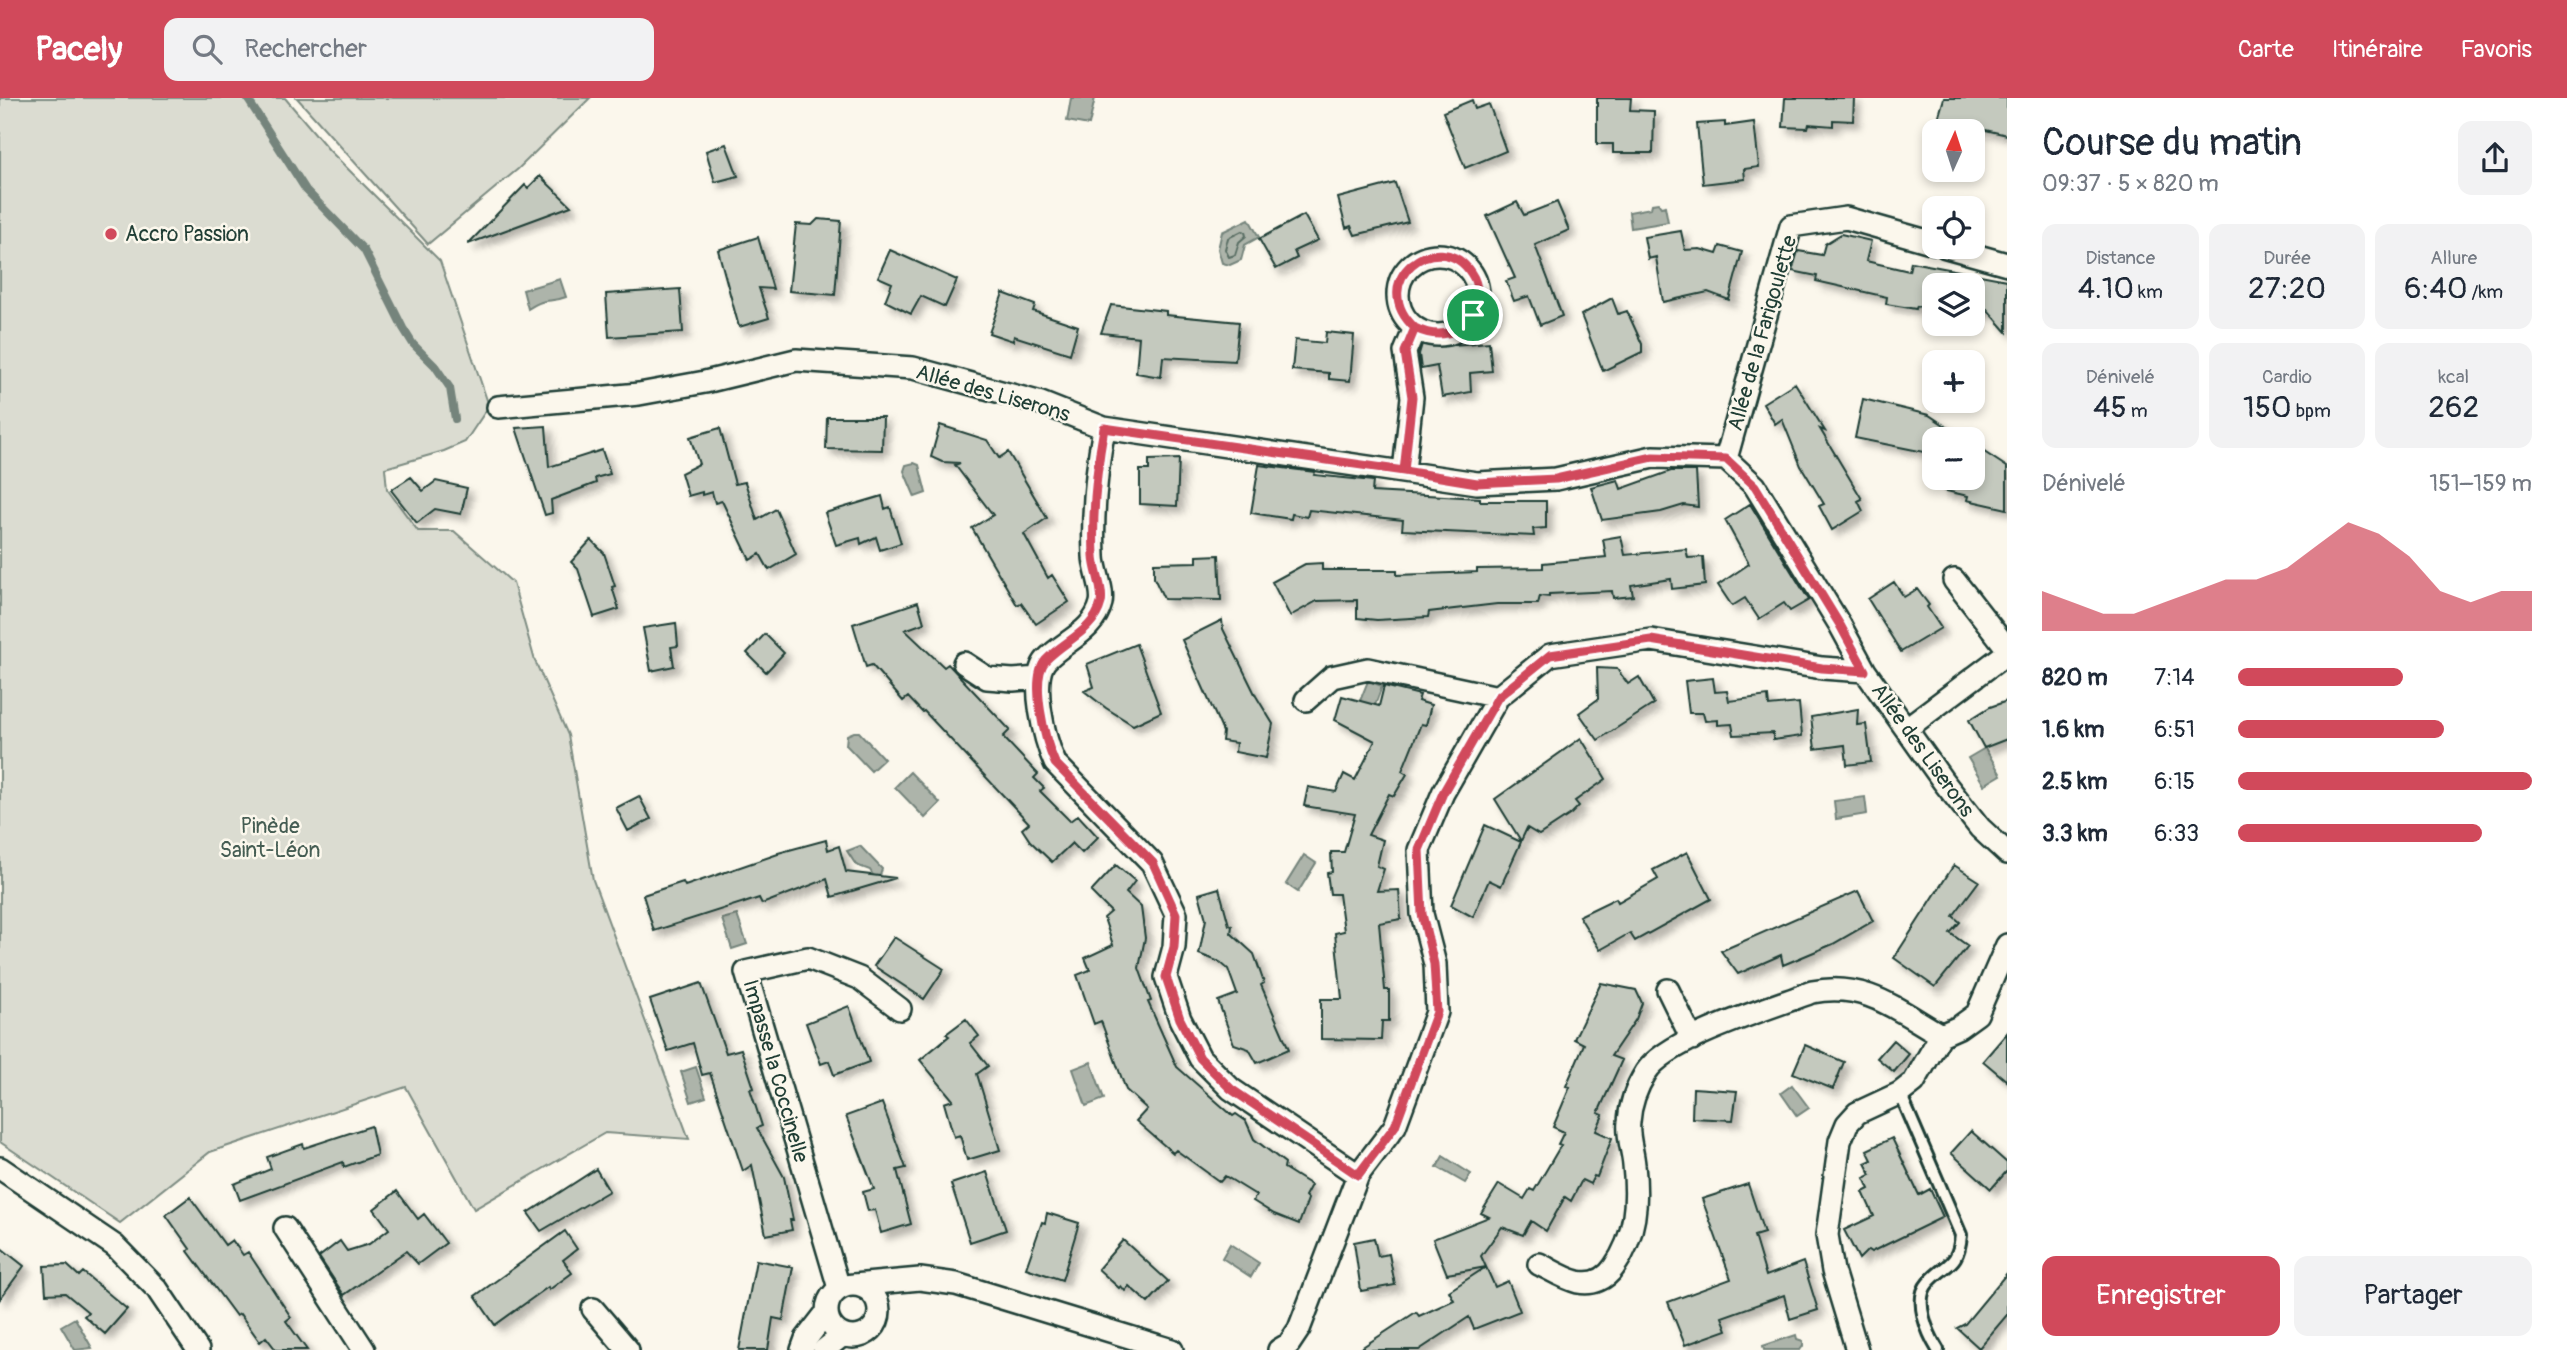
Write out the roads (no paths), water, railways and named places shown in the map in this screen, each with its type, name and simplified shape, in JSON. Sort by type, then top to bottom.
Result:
[{"type":"street","name":"Allée de la Farigoulette","points":[[1726,459],[1791,226],[1846,218],[1922,240]]},
{"type":"street","points":[[1985,258],[2007,264]]},
{"type":"street","points":[[1404,471],[1412,397],[1405,352],[1415,328]]},
{"type":"street","name":"Allée des Liserons","points":[[498,407],[639,394],[705,383],[796,360],[913,368],[1041,403],[1104,428],[1477,483],[1556,479],[1653,457],[1726,459],[1755,486],[1865,671],[1943,781],[1980,828],[2007,853]]},
{"type":"street","points":[[1104,428],[1094,481],[1094,559],[1102,600],[1088,628],[1044,662],[1038,678],[1047,744],[1055,763],[1153,863],[1176,914],[1174,947],[1166,977],[1180,1019],[1200,1058],[1231,1089],[1358,1175]]},
{"type":"street","points":[[1907,728],[2007,651],[1954,580]]},
{"type":"street","points":[[1279,1350],[1289,1343],[1299,1329],[1358,1175],[1395,1126],[1437,1012],[1434,964],[1422,914],[1419,850],[1443,793],[1498,697],[1550,655],[1651,640],[1822,668],[1865,671]]},
{"type":"street","points":[[964,663],[987,678],[1038,678]]},
{"type":"street","points":[[1306,699],[1332,677],[1368,668],[1498,697]]},
{"type":"street","points":[[1857,1350],[1833,1271],[1827,1235],[1840,1141],[1847,1124],[1857,1113],[1900,1093],[1914,1082],[1941,1035],[1959,1027],[1977,1014],[2007,944]]},
{"type":"street","name":"Impasse la Coccinelle","points":[[848,1286],[828,1253],[746,972],[807,958],[859,978],[900,1009]]},
{"type":"street","points":[[1539,1265],[1579,1282],[1599,1281],[1612,1270],[1625,1251],[1632,1234],[1636,1207],[1634,1164],[1628,1126],[1631,1105],[1647,1070],[1681,1043],[1812,992],[1832,988],[1866,993],[1941,1035]]},
{"type":"street","points":[[1668,990],[1692,1039]]},
{"type":"street","points":[[0,1168],[115,1246],[158,1289],[198,1350]]},
{"type":"street","points":[[285,1228],[364,1350]]},
{"type":"street","points":[[878,1306],[920,1279]]},
{"type":"street","points":[[802,1350],[806,1339],[827,1312],[832,1294],[848,1286],[920,1279],[979,1290],[1172,1350]]},
{"type":"street","points":[[848,1286],[868,1289],[878,1306],[877,1350]]},
{"type":"street","points":[[824,1350],[856,1340],[872,1329],[877,1321],[878,1306]]},
{"type":"street","points":[[593,1309],[628,1350]]},
{"type":"street","points":[[827,1312],[829,1322],[856,1340]]},
{"type":"lane","points":[[1900,1093],[1961,1235],[1960,1253],[1927,1284],[1922,1305],[1929,1336],[1938,1350]]},
{"type":"water","points":[[1071,98],[1095,98],[1089,125],[1067,121]]},
{"type":"water","points":[[1658,203],[1661,207],[1665,206],[1668,222],[1631,228],[1629,212],[1651,208],[1652,204]]},
{"type":"water","points":[[1249,219],[1259,237],[1245,245],[1241,260],[1230,265],[1222,263],[1218,249],[1222,232]]},
{"type":"water","points":[[560,279],[566,297],[540,303],[528,309],[523,290]]},
{"type":"water","points":[[906,465],[919,465],[926,493],[915,497],[904,471]]},
{"type":"water","points":[[1368,681],[1382,686],[1371,716],[1356,711]]},
{"type":"water","points":[[859,732],[884,759],[871,771],[846,745],[847,735]]},
{"type":"water","points":[[1985,748],[2001,775],[1984,785],[1968,758]]},
{"type":"water","points":[[910,772],[940,803],[925,818],[895,787]]},
{"type":"water","points":[[1865,797],[1867,814],[1836,819],[1834,801]]},
{"type":"water","points":[[860,846],[882,869],[879,879],[874,877],[870,870],[856,865],[847,851]]},
{"type":"water","points":[[1304,855],[1316,863],[1298,892],[1286,884]]},
{"type":"water","points":[[737,915],[747,944],[732,949],[722,919]]},
{"type":"water","points":[[1091,1062],[1104,1099],[1086,1106],[1073,1069]]},
{"type":"water","points":[[696,1067],[706,1097],[691,1102],[681,1072]]},
{"type":"water","points":[[1792,1085],[1809,1108],[1797,1116],[1781,1093]]},
{"type":"water","points":[[1443,1156],[1471,1174],[1465,1183],[1437,1167]]},
{"type":"water","points":[[1230,1244],[1259,1263],[1251,1277],[1222,1258]]},
{"type":"water","points":[[75,1318],[92,1348],[75,1350],[61,1326]]},
{"type":"water","points":[[1796,1335],[1797,1339],[1803,1341],[1800,1350],[1764,1350],[1763,1346]]},
{"type":"waterway","points":[[247,98],[306,190],[364,250],[403,328],[450,388],[455,419]]},
{"type":"place","name":"Accro Passion","points":[[111,234]]},
{"type":"park label","name":"Pinède Saint-Léon","points":[[270,838]]}]
